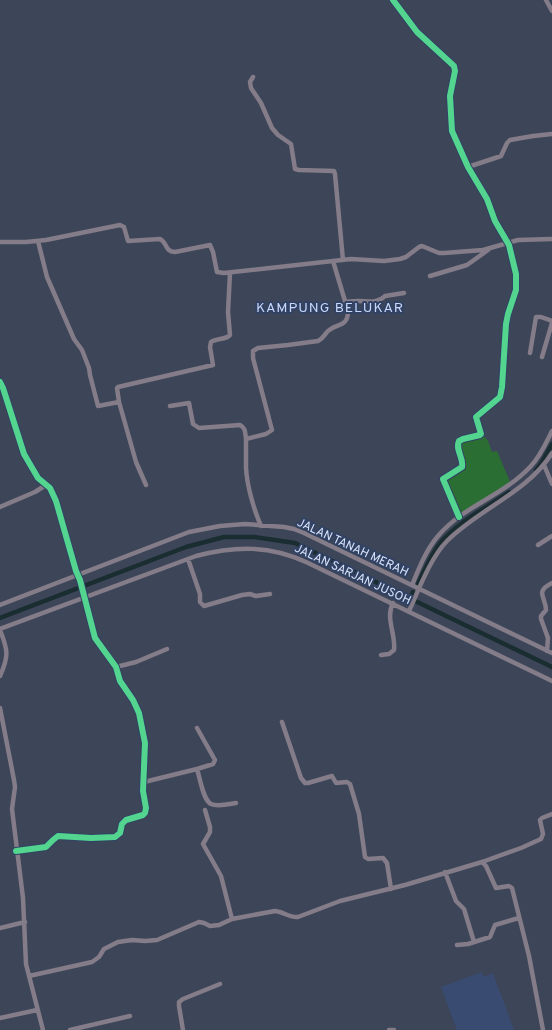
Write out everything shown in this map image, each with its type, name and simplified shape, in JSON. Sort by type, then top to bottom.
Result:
[{"type":"street","points":[[393,0],[417,32],[454,66],[455,71],[450,96],[452,131],[468,166],[487,199],[495,221],[507,243],[516,269],[516,290],[508,314],[500,397],[476,417],[481,434],[463,439],[458,443],[458,450],[463,462],[462,467],[443,479],[459,517]]},
{"type":"street","points":[[546,0],[552,11]]},
{"type":"street","points":[[253,77],[250,82],[251,88],[261,103],[272,128],[291,144],[295,169],[334,171],[343,260]]},
{"type":"street","points":[[468,166],[501,156],[510,140],[552,134]]},
{"type":"street","points":[[0,242],[38,241],[120,225],[124,228],[128,241],[160,239],[170,251],[179,251],[210,245],[218,272],[224,273],[351,259],[384,261],[400,260],[422,246],[439,253],[490,249]]},
{"type":"street","points":[[430,276],[467,265],[490,249],[500,245],[518,240],[552,239]]},
{"type":"street","points":[[38,241],[47,277],[74,339],[82,350],[89,368],[98,406],[119,402]]},
{"type":"street","points":[[246,439],[266,434],[272,430],[253,358],[253,350],[322,339],[328,331],[340,326],[347,320],[348,312],[333,261]]},
{"type":"street","points":[[146,484],[136,462],[119,402],[118,387],[213,365],[210,347],[211,342],[227,338],[230,335],[228,312],[230,273]]},
{"type":"street","points":[[345,302],[374,302],[385,296],[404,293]]},
{"type":"street","points":[[530,353],[536,317],[541,317],[552,322],[542,357]]},
{"type":"street","points":[[0,382],[24,454],[38,478],[50,488],[56,501],[96,638],[116,667],[120,680],[136,707],[140,718],[145,743],[143,791],[146,808],[143,815],[126,820],[122,824],[118,835],[92,838],[58,836],[46,846],[16,851]]},
{"type":"street","points":[[170,406],[189,403],[193,424],[199,428],[236,425],[244,426],[248,478],[253,508],[261,526]]},
{"type":"street","points":[[410,608],[430,566],[446,542],[486,505],[531,467],[552,431]]},
{"type":"street","points":[[412,585],[422,562],[438,536],[459,517],[486,505],[526,483],[544,465],[552,453]]},
{"type":"street","points":[[544,465],[552,484]]},
{"type":"street","points":[[0,507],[35,492],[46,485]]},
{"type":"street","name":"JALAN TANAH MERAH","points":[[0,605],[79,578],[189,532],[232,524],[245,524],[289,528],[304,533],[550,652]]},
{"type":"street","points":[[538,544],[552,536]]},
{"type":"street","name":"JALAN SARJAN JUSOH","points":[[0,629],[188,559],[210,553],[254,548],[280,552],[293,556],[392,603],[410,608],[552,681]]},
{"type":"street","points":[[188,559],[200,594],[200,602],[204,606],[242,595],[250,594],[256,596],[270,594]]},
{"type":"street","points":[[550,652],[548,638],[541,616],[546,610],[542,593],[543,590],[552,583]]},
{"type":"street","points":[[381,656],[389,654],[394,650],[394,640],[389,612],[392,603]]},
{"type":"street","points":[[0,629],[7,656],[6,664],[0,676]]},
{"type":"street","points":[[116,667],[136,662],[167,649]]},
{"type":"street","points":[[0,708],[15,787],[12,809],[23,898],[25,950],[29,976],[43,1030]]},
{"type":"street","points":[[282,722],[303,781],[308,783],[332,776],[336,783],[347,782],[350,784],[359,814],[365,857],[368,859],[383,858],[385,860],[387,863],[391,888]]},
{"type":"street","points":[[144,782],[197,770],[213,764],[215,760],[197,728]]},
{"type":"street","points":[[197,770],[206,799],[210,804],[216,805],[236,803]]},
{"type":"street","points":[[205,810],[210,832],[203,844],[221,876],[232,919]]},
{"type":"street","points":[[29,976],[92,962],[96,960],[104,949],[118,942],[132,940],[157,940],[199,922],[210,926],[232,919],[275,911],[298,917],[319,908],[482,862],[541,839],[543,834],[540,820],[552,814]]},
{"type":"street","points":[[482,862],[486,866],[496,888],[509,886],[512,888],[529,956],[543,1030]]},
{"type":"street","points":[[445,872],[456,901],[464,910],[474,942]]},
{"type":"street","points":[[457,945],[474,942],[492,936],[493,926],[497,923],[520,918]]},
{"type":"street","points":[[0,928],[25,922]]},
{"type":"street","points":[[183,1030],[179,1002],[220,984]]},
{"type":"street","points":[[0,1018],[37,1010]]},
{"type":"street","points":[[70,1030],[130,1016]]},
{"type":"street","points":[[389,1030],[394,1030]]},
{"type":"shaded area","points":[[482,972],[484,977],[493,973],[514,1030],[457,1030],[441,987]]},
{"type":"green space","points":[[484,436],[488,441],[492,452],[497,451],[511,484],[461,515],[445,480],[466,468],[460,450],[460,443]]},
{"type":"waterway","points":[[536,470],[552,444]]},
{"type":"waterway","points":[[418,584],[428,562],[442,541],[465,520],[509,492]]},
{"type":"waterway","points":[[0,618],[186,547],[224,537],[254,537],[295,543],[552,667]]},
{"type":"waterway","points":[[410,599],[413,592]]},
{"type":"cycle path","points":[[393,0],[417,32],[454,66],[455,71],[450,96],[452,131],[468,167],[487,199],[495,221],[509,245],[516,274],[516,290],[506,324],[500,397],[476,417],[481,434],[459,441],[458,448],[462,460],[462,467],[443,479],[459,517]]},
{"type":"cycle path","points":[[0,382],[24,454],[38,478],[50,488],[56,501],[76,571],[80,580],[95,638],[116,667],[120,681],[133,700],[139,713],[145,743],[143,791],[146,808],[143,815],[126,820],[122,824],[120,833],[115,837],[91,838],[58,836],[46,847],[16,851]]},
{"type":"district","name":"KAMPUNG BELUKAR","points":[[330,307]]}]
